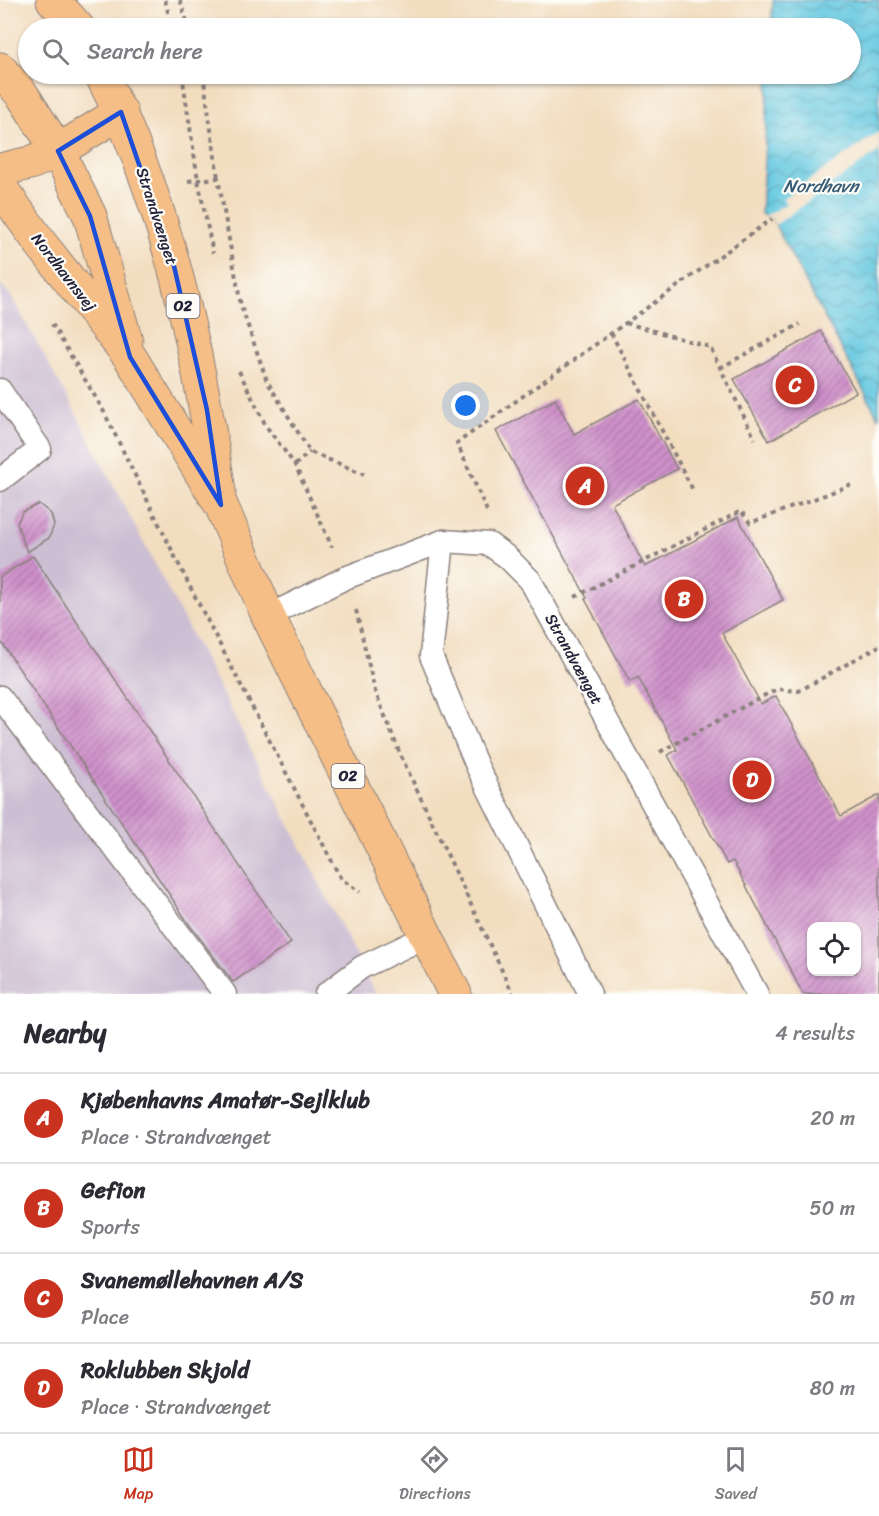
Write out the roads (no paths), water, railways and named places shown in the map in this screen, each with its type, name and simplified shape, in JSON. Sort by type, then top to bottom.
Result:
[{"type":"main road","points":[[53,0],[73,18]]},
{"type":"main road","points":[[0,69],[23,96],[58,151],[90,216],[130,357]]},
{"type":"main road","name":"Strandvænget","points":[[106,84],[121,112],[151,188],[174,266],[207,410],[221,506]]},
{"type":"main road","points":[[0,170],[30,163],[58,151],[121,112]]},
{"type":"main road","name":"Nordhavnsvej","points":[[0,187],[41,244],[130,357]]},
{"type":"main road","name":"Strandvænget","points":[[130,357],[221,506],[268,616],[455,994]]},
{"type":"lane","points":[[0,390],[40,449],[0,480]]},
{"type":"lane","points":[[443,541],[430,656],[477,766],[590,994]]},
{"type":"lane","name":"Strandvænget","points":[[268,616],[345,578],[443,541],[489,544],[507,557],[530,580],[548,611],[757,994]]},
{"type":"lane","points":[[0,697],[225,994]]},
{"type":"lane","points":[[326,994],[362,967],[428,936]]},
{"type":"water","name":"Nordhavn","points":[[773,0],[879,0],[879,419],[772,219],[761,214],[768,84],[861,84],[861,18],[772,18]]},
{"type":"place","name":"Svanemøllehavnen A/S","points":[[795,385]]},
{"type":"place","name":"Kjøbenhavns Amatør-Sejlklub","points":[[585,486]]},
{"type":"place","name":"Gefion","points":[[684,599]]},
{"type":"place","name":"Roklubben Skjold","points":[[752,780]]}]
